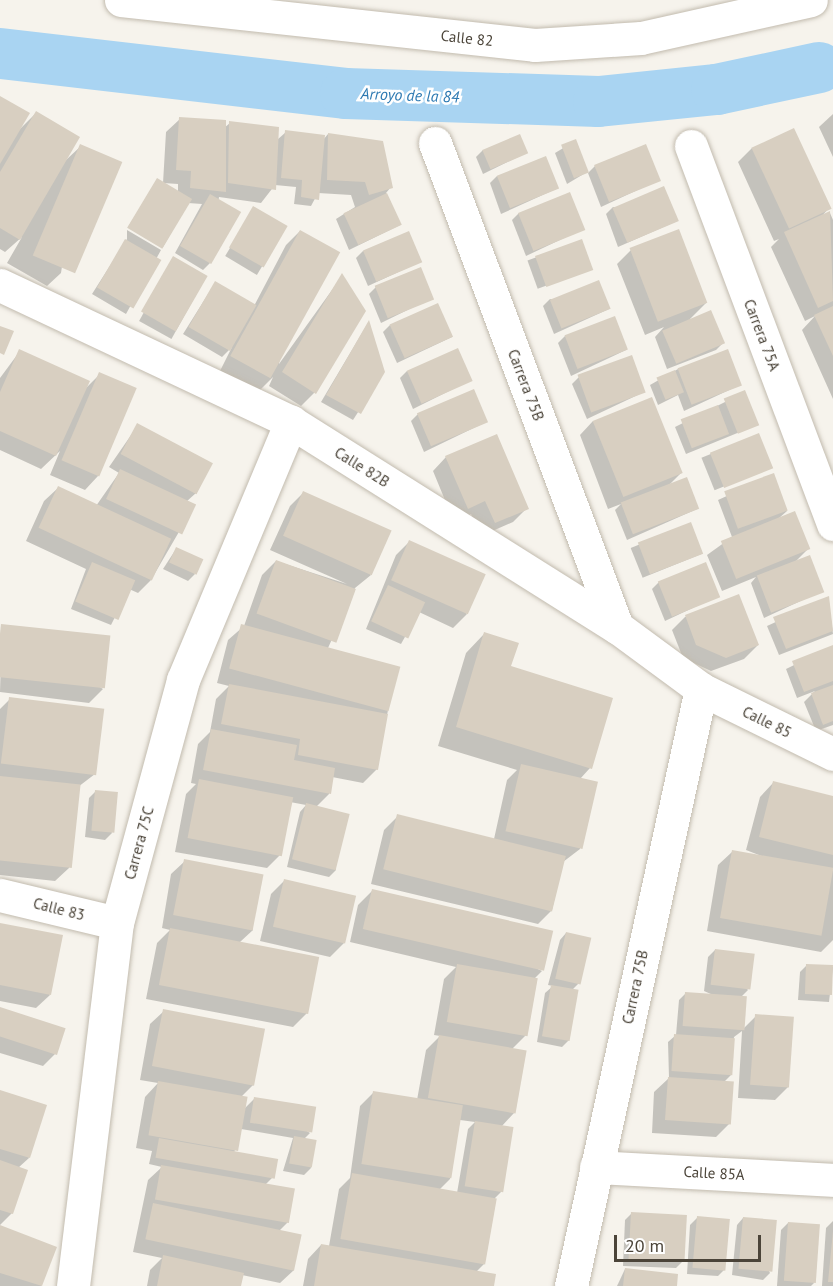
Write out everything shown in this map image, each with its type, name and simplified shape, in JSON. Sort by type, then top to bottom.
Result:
[{"type":"street","name":"Calle 82","points":[[121,0],[535,45],[641,38],[810,0]]},
{"type":"street","name":"Carrera 75B","points":[[435,143],[617,627]]},
{"type":"street","name":"Carrera 75A","points":[[691,146],[833,524]]},
{"type":"street","name":"Calle 82B","points":[[0,285],[291,422],[617,627],[701,689]]},
{"type":"street","name":"Carrera 75C","points":[[73,1286],[117,923],[183,680],[291,422]]},
{"type":"street","name":"Carrera 75B","points":[[571,1286],[701,689]]},
{"type":"street","name":"Calle 85","points":[[701,689],[833,754]]},
{"type":"street","name":"Calle 83","points":[[0,895],[117,923]]},
{"type":"street","name":"Calle 85A","points":[[596,1167],[833,1180]]},
{"type":"building","points":[[0,96],[30,113],[0,164]]},
{"type":"building","points":[[36,111],[80,137],[20,240],[0,228],[0,172]]},
{"type":"building","points":[[179,117],[226,120],[226,192],[190,188],[191,171],[176,170]]},
{"type":"building","points":[[229,121],[279,127],[276,190],[228,183]]},
{"type":"building","points":[[794,128],[832,209],[789,229],[751,148]]},
{"type":"building","points":[[285,130],[325,135],[319,200],[301,197],[302,180],[281,178]]},
{"type":"building","points":[[328,133],[383,141],[393,188],[369,195],[365,182],[327,180]]},
{"type":"building","points":[[520,134],[528,153],[490,169],[482,150]]},
{"type":"building","points":[[576,139],[589,173],[574,178],[561,145]]},
{"type":"building","points":[[80,144],[122,162],[75,273],[33,255]]},
{"type":"building","points":[[646,144],[661,181],[609,202],[594,165]]},
{"type":"building","points":[[546,156],[559,188],[510,208],[497,176]]},
{"type":"building","points":[[157,178],[192,199],[162,249],[127,228]]},
{"type":"building","points":[[664,186],[679,221],[627,243],[612,208]]},
{"type":"building","points":[[570,192],[585,230],[533,251],[518,213]]},
{"type":"building","points":[[387,193],[402,225],[358,245],[343,213]]},
{"type":"building","points":[[210,194],[241,212],[211,264],[180,246]]},
{"type":"building","points":[[253,206],[288,226],[264,268],[229,248]]},
{"type":"building","points":[[830,211],[833,301],[818,308],[784,232]]},
{"type":"building","points":[[679,229],[707,303],[658,322],[630,248]]},
{"type":"building","points":[[300,230],[340,252],[270,378],[230,356]]},
{"type":"building","points":[[409,231],[422,262],[376,282],[363,251]]},
{"type":"building","points":[[125,239],[161,260],[133,308],[97,287]]},
{"type":"building","points":[[582,239],[593,270],[546,287],[535,256]]},
{"type":"building","points":[[173,256],[208,276],[176,331],[141,311]]},
{"type":"building","points":[[421,267],[434,299],[388,318],[375,286]]},
{"type":"building","points":[[342,273],[366,311],[316,394],[282,372]]},
{"type":"building","points":[[599,280],[611,309],[561,329],[550,300]]},
{"type":"building","points":[[215,281],[257,305],[230,351],[188,327]]},
{"type":"building","points":[[438,303],[453,337],[405,358],[390,325]]},
{"type":"building","points":[[833,306],[833,356],[814,315]]},
{"type":"building","points":[[711,310],[725,343],[676,364],[662,331]]},
{"type":"building","points":[[615,316],[628,350],[577,369],[565,335]]},
{"type":"building","points":[[369,320],[385,372],[361,414],[326,395]]},
{"type":"building","points":[[0,326],[14,331],[4,355],[0,353]]},
{"type":"building","points":[[458,348],[473,381],[421,404],[407,371]]},
{"type":"building","points":[[19,349],[90,381],[56,456],[0,431],[0,392]]},
{"type":"building","points":[[728,349],[742,385],[692,405],[678,368]]},
{"type":"building","points":[[632,355],[646,393],[591,412],[577,375]]},
{"type":"building","points":[[675,370],[684,392],[665,400],[656,377]]},
{"type":"building","points":[[99,372],[137,388],[99,476],[61,460]]},
{"type":"building","points":[[474,389],[488,422],[431,446],[417,413]]},
{"type":"building","points":[[745,390],[759,425],[738,434],[724,399]]},
{"type":"building","points":[[652,397],[683,473],[623,497],[593,421]]},
{"type":"building","points":[[718,405],[729,434],[692,448],[681,419]]},
{"type":"building","points":[[137,423],[213,463],[197,494],[121,454]]},
{"type":"building","points":[[759,433],[773,468],[724,488],[710,453]]},
{"type":"building","points":[[497,434],[529,509],[495,523],[485,501],[468,509],[445,456]]},
{"type":"building","points":[[120,469],[196,504],[182,534],[106,499]]},
{"type":"building","points":[[774,473],[788,511],[738,529],[724,491]]},
{"type":"building","points":[[687,477],[699,509],[633,534],[621,502]]},
{"type":"building","points":[[58,486],[171,539],[152,581],[39,528]]},
{"type":"building","points":[[303,491],[392,530],[372,575],[283,536]]},
{"type":"building","points":[[795,511],[810,549],[736,579],[721,541]]},
{"type":"building","points":[[691,522],[703,554],[650,574],[638,542]]},
{"type":"building","points":[[409,540],[486,574],[468,614],[391,580]]},
{"type":"building","points":[[176,547],[203,559],[196,575],[169,563]]},
{"type":"building","points":[[810,555],[824,592],[771,613],[757,575]]},
{"type":"building","points":[[276,560],[356,589],[336,643],[257,614]]},
{"type":"building","points":[[92,562],[135,580],[118,620],[75,602]]},
{"type":"building","points":[[706,562],[720,597],[672,617],[658,581]]},
{"type":"building","points":[[388,585],[425,602],[408,639],[371,621]]},
{"type":"building","points":[[739,594],[759,645],[726,658],[696,645],[685,615]]},
{"type":"building","points":[[829,596],[833,631],[786,649],[773,617]]},
{"type":"building","points":[[1,624],[110,635],[105,688],[0,677]]},
{"type":"building","points":[[241,624],[400,667],[388,711],[229,668]]},
{"type":"building","points":[[484,632],[519,643],[511,666],[613,698],[592,769],[456,727]]},
{"type":"building","points":[[833,645],[833,681],[804,692],[792,661]]},
{"type":"building","points":[[229,684],[388,714],[378,770],[298,755],[300,739],[221,724]]},
{"type":"building","points":[[833,685],[833,721],[823,725],[811,693]]},
{"type":"building","points":[[9,697],[104,709],[96,775],[1,764]]},
{"type":"building","points":[[211,729],[297,745],[294,760],[335,768],[331,794],[203,770]]},
{"type":"building","points":[[521,764],[598,782],[582,849],[505,831]]},
{"type":"building","points":[[0,776],[81,784],[72,868],[0,860]]},
{"type":"building","points":[[199,779],[293,797],[282,856],[188,838]]},
{"type":"building","points":[[773,781],[833,796],[833,855],[759,837]]},
{"type":"building","points":[[95,790],[118,792],[114,833],[91,831]]},
{"type":"building","points":[[306,803],[350,814],[336,870],[292,859]]},
{"type":"building","points":[[397,814],[566,856],[552,911],[383,869]]},
{"type":"building","points":[[732,850],[833,868],[821,936],[720,918]]},
{"type":"building","points":[[184,859],[264,874],[253,930],[173,915]]},
{"type":"building","points":[[284,879],[356,896],[345,943],[273,927]]},
{"type":"building","points":[[372,889],[553,931],[544,971],[363,929]]},
{"type":"building","points":[[0,923],[63,935],[51,995],[0,985]]},
{"type":"building","points":[[170,928],[319,957],[308,1014],[159,985]]},
{"type":"building","points":[[566,932],[591,938],[581,985],[555,979]]},
{"type":"building","points":[[715,949],[755,954],[750,990],[711,985]]},
{"type":"building","points":[[457,964],[538,978],[528,1036],[447,1022]]},
{"type":"building","points":[[806,964],[833,965],[832,995],[805,994]]},
{"type":"building","points":[[551,985],[579,990],[570,1041],[542,1036]]},
{"type":"building","points":[[685,992],[747,996],[744,1030],[683,1026]]},
{"type":"building","points":[[0,1007],[66,1028],[57,1055],[0,1036]]},
{"type":"building","points":[[163,1009],[265,1029],[254,1086],[152,1066]]},
{"type":"building","points":[[755,1014],[794,1017],[789,1088],[750,1085]]},
{"type":"building","points":[[674,1034],[735,1038],[732,1075],[671,1071]]},
{"type":"building","points":[[439,1035],[527,1050],[516,1113],[428,1098]]},
{"type":"building","points":[[668,1077],[734,1082],[731,1124],[665,1120]]},
{"type":"building","points":[[158,1081],[248,1097],[238,1151],[148,1135]]},
{"type":"building","points":[[0,1090],[47,1105],[30,1158],[0,1149]]},
{"type":"building","points":[[373,1091],[463,1105],[451,1178],[361,1164]]},
{"type":"building","points":[[254,1097],[316,1107],[312,1133],[250,1123]]},
{"type":"building","points":[[475,1121],[514,1127],[503,1192],[465,1186]]},
{"type":"building","points":[[294,1136],[317,1140],[312,1168],[289,1164]]},
{"type":"building","points":[[159,1138],[278,1159],[275,1179],[156,1158]]},
{"type":"building","points":[[0,1160],[28,1170],[13,1214],[0,1210]]},
{"type":"building","points":[[161,1165],[295,1189],[289,1223],[155,1199]]},
{"type":"building","points":[[352,1173],[497,1199],[485,1265],[340,1239]]},
{"type":"building","points":[[153,1203],[302,1235],[294,1271],[145,1239]]},
{"type":"building","points":[[631,1212],[687,1215],[684,1262],[629,1259]]},
{"type":"building","points":[[697,1216],[730,1219],[725,1271],[692,1268]]},
{"type":"building","points":[[743,1217],[777,1220],[772,1272],[738,1269]]},
{"type":"building","points":[[788,1222],[820,1224],[816,1283],[784,1281]]},
{"type":"building","points":[[0,1225],[57,1247],[42,1286],[0,1273]]},
{"type":"building","points":[[833,1231],[833,1282],[828,1282]]},
{"type":"building","points":[[321,1244],[496,1274],[494,1286],[314,1286]]},
{"type":"building","points":[[163,1255],[244,1273],[241,1286],[157,1286]]},
{"type":"building","points":[[625,1268],[678,1274],[677,1286],[623,1286]]},
{"type":"waterway","name":"Arroyo de la 84","points":[[0,53],[345,93],[598,101],[716,89],[819,67]]}]
